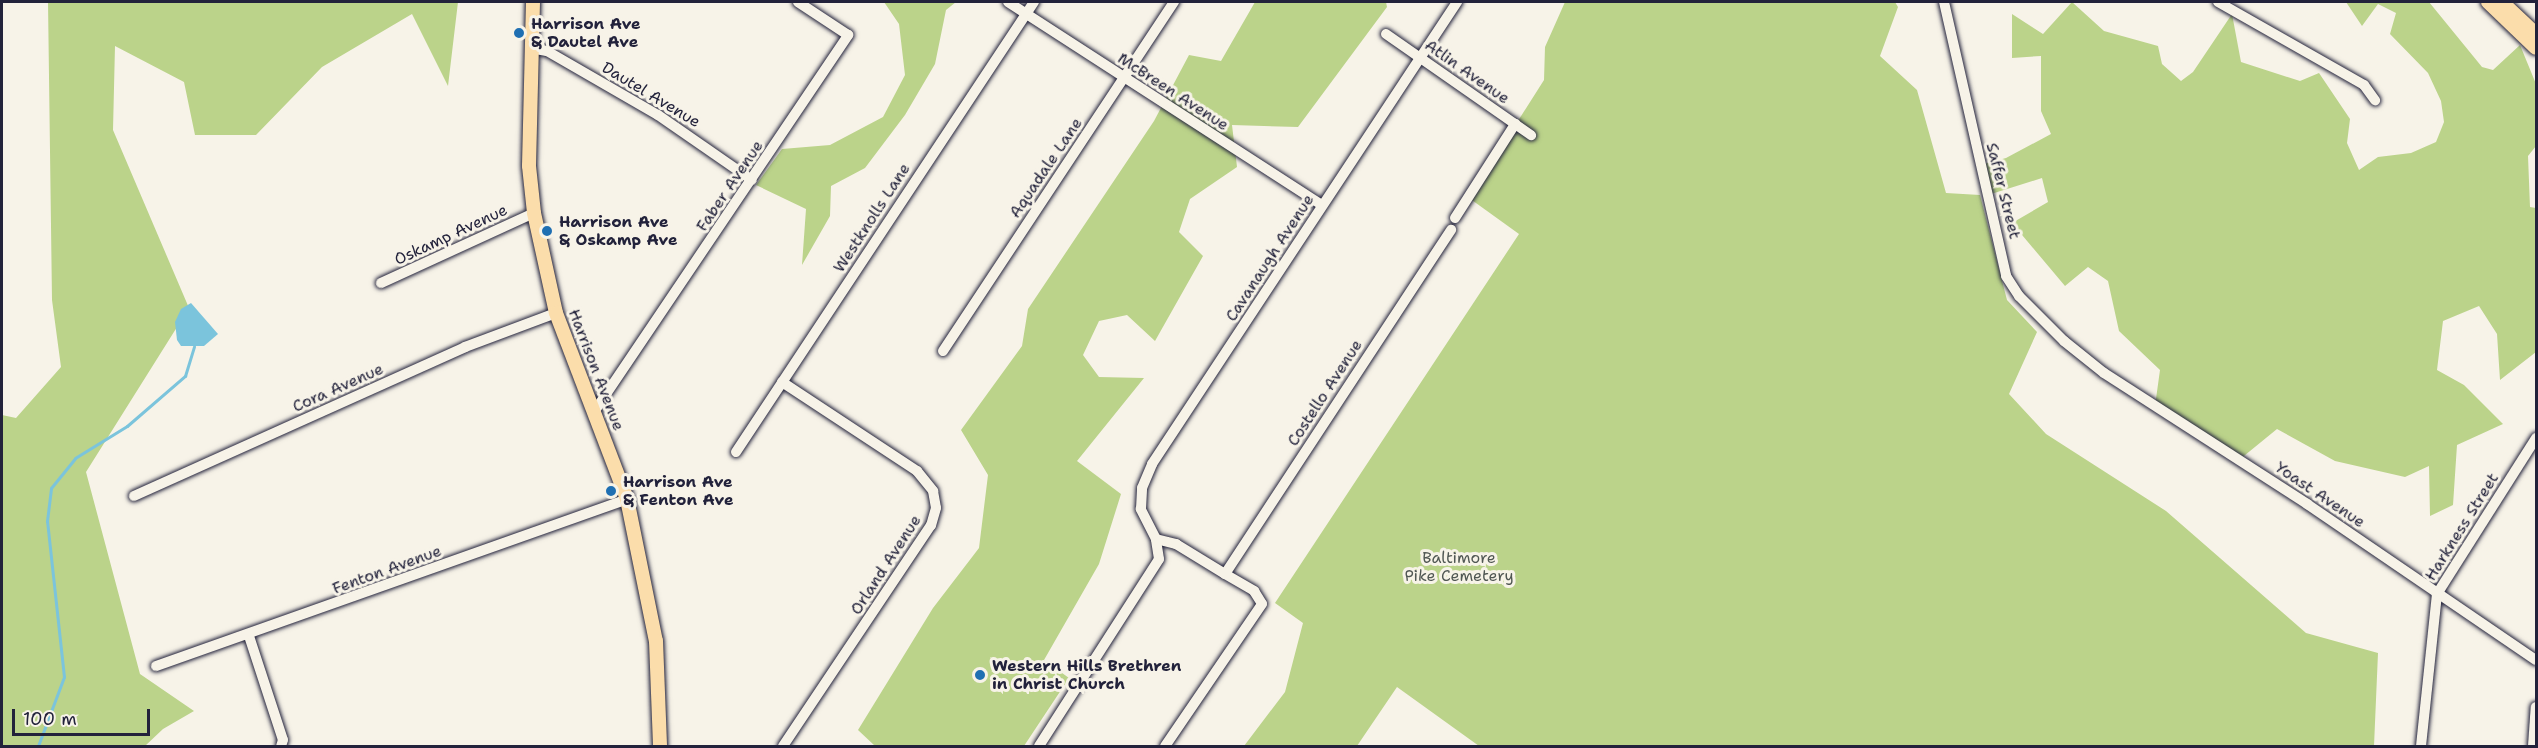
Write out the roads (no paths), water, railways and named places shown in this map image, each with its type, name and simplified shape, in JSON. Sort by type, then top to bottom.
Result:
[{"type":"main road","name":"Harrison Avenue","points":[[533,2],[530,48],[534,213],[556,313],[627,499],[656,642],[660,747]]},
{"type":"main road","points":[[2488,2],[2536,48]]},
{"type":"main road","points":[[2502,2],[2536,34]]},
{"type":"street","name":"Faber Avenue","points":[[594,412],[848,35],[798,2]]},
{"type":"street","name":"McBreen Avenue","points":[[1008,2],[1322,205]]},
{"type":"street","name":"Westknolls Lane","points":[[736,452],[1034,2]]},
{"type":"street","name":"Aquadale Lane","points":[[943,351],[1174,2]]},
{"type":"street","name":"Cavanaugh Avenue","points":[[1156,539],[1141,509],[1146,475],[1457,2]]},
{"type":"street","name":"Saffer Street","points":[[1944,2],[2006,276],[2042,321],[2085,358]]},
{"type":"street","points":[[2218,2],[2364,85],[2375,100]]},
{"type":"street","name":"Atlin Avenue","points":[[1386,34],[1531,135]]},
{"type":"street","name":"Dautel Avenue","points":[[530,48],[547,51],[657,115],[752,180]]},
{"type":"street","points":[[1455,218],[1515,124]]},
{"type":"street","name":"Oskamp Avenue","points":[[381,283],[534,213]]},
{"type":"street","name":"Costello Avenue","points":[[1225,574],[1451,230]]},
{"type":"street","name":"Cora Avenue","points":[[134,496],[465,347],[556,313]]},
{"type":"street","name":"Yoast Avenue","points":[[2085,358],[2536,660]]},
{"type":"street","name":"Orland Avenue","points":[[782,382],[917,471],[933,491],[936,508],[931,525],[783,747]]},
{"type":"street","name":"Harkness Street","points":[[2421,747],[2437,594],[2536,438]]},
{"type":"street","name":"Fenton Avenue","points":[[156,666],[249,636],[627,499]]},
{"type":"street","points":[[1039,747],[1151,575],[1159,558],[1156,539],[1176,544],[1254,591],[1262,604],[1165,747]]},
{"type":"street","points":[[249,636],[282,743]]},
{"type":"street","points":[[2533,747],[2536,707]]},
{"type":"water","points":[[191,303],[218,334],[204,346],[181,346],[177,340],[175,322],[181,309]]},
{"type":"waterway","points":[[38,746],[64,677],[47,521],[51,488],[75,458],[127,426],[185,376],[194,346]]},
{"type":"place","name":"Harrison Ave & Dautel Ave","points":[[519,33]]},
{"type":"place","name":"Harrison Ave & Oskamp Ave","points":[[547,231]]},
{"type":"place","name":"Harrison Ave & Fenton Ave","points":[[611,491]]},
{"type":"place","name":"Western Hills Brethren in Christ Church","points":[[980,675]]},
{"type":"park label","name":"Baltimore Pike Cemetery","points":[[1459,567]]}]
